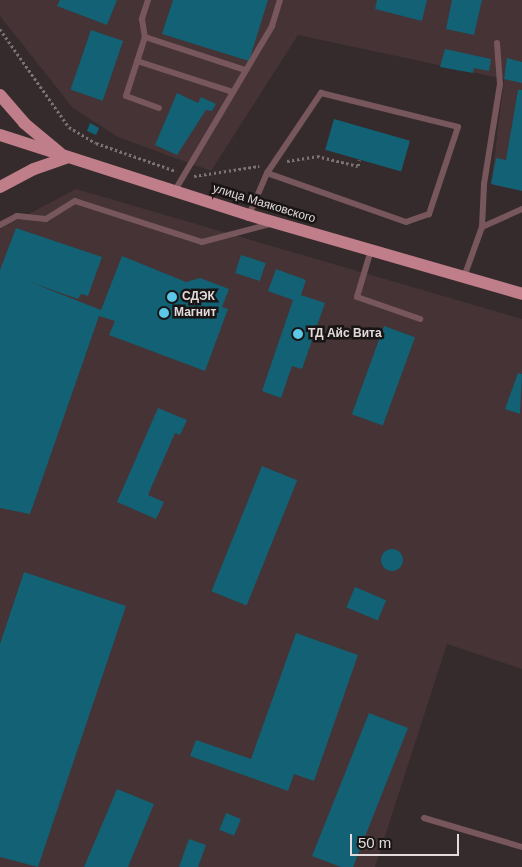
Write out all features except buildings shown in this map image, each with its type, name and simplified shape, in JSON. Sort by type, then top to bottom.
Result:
[{"type":"main road","points":[[0,96],[24,123],[66,158]]},
{"type":"main road","name":"улица Маяковского","points":[[0,135],[66,158],[275,223],[522,294]]},
{"type":"main road","points":[[0,187],[34,169],[66,158]]},
{"type":"lane","points":[[148,0],[142,19],[145,37],[126,96],[159,108]]},
{"type":"lane","points":[[174,192],[272,26],[280,0]]},
{"type":"lane","points":[[145,37],[245,70]]},
{"type":"lane","points":[[464,277],[482,227],[484,184],[500,84],[497,44]]},
{"type":"lane","points":[[137,61],[233,92]]},
{"type":"lane","points":[[249,215],[266,173],[321,93],[458,127],[429,214],[406,222],[266,173]]},
{"type":"lane","points":[[0,224],[17,216],[46,219],[75,201],[202,242],[275,223]]},
{"type":"lane","points":[[482,227],[522,209]]},
{"type":"lane","points":[[371,250],[357,297],[420,319]]},
{"type":"lane","points":[[424,818],[522,847]]},
{"type":"path","points":[[0,30],[69,127],[96,143],[200,178],[269,165]]},
{"type":"path","points":[[278,163],[318,156],[358,166],[359,160]]},
{"type":"shaded area","points":[[0,0],[522,0],[522,191],[491,184],[504,79],[298,35],[211,171],[118,137],[73,108],[0,16]]},
{"type":"shaded area","points":[[76,189],[522,319],[522,669],[447,644],[375,867],[0,867],[0,229]]},
{"type":"place","name":"СДЭК","points":[[172,297]]},
{"type":"place","name":"Магнит","points":[[164,313]]},
{"type":"place","name":"ТД Айс Вита","points":[[298,334]]}]
